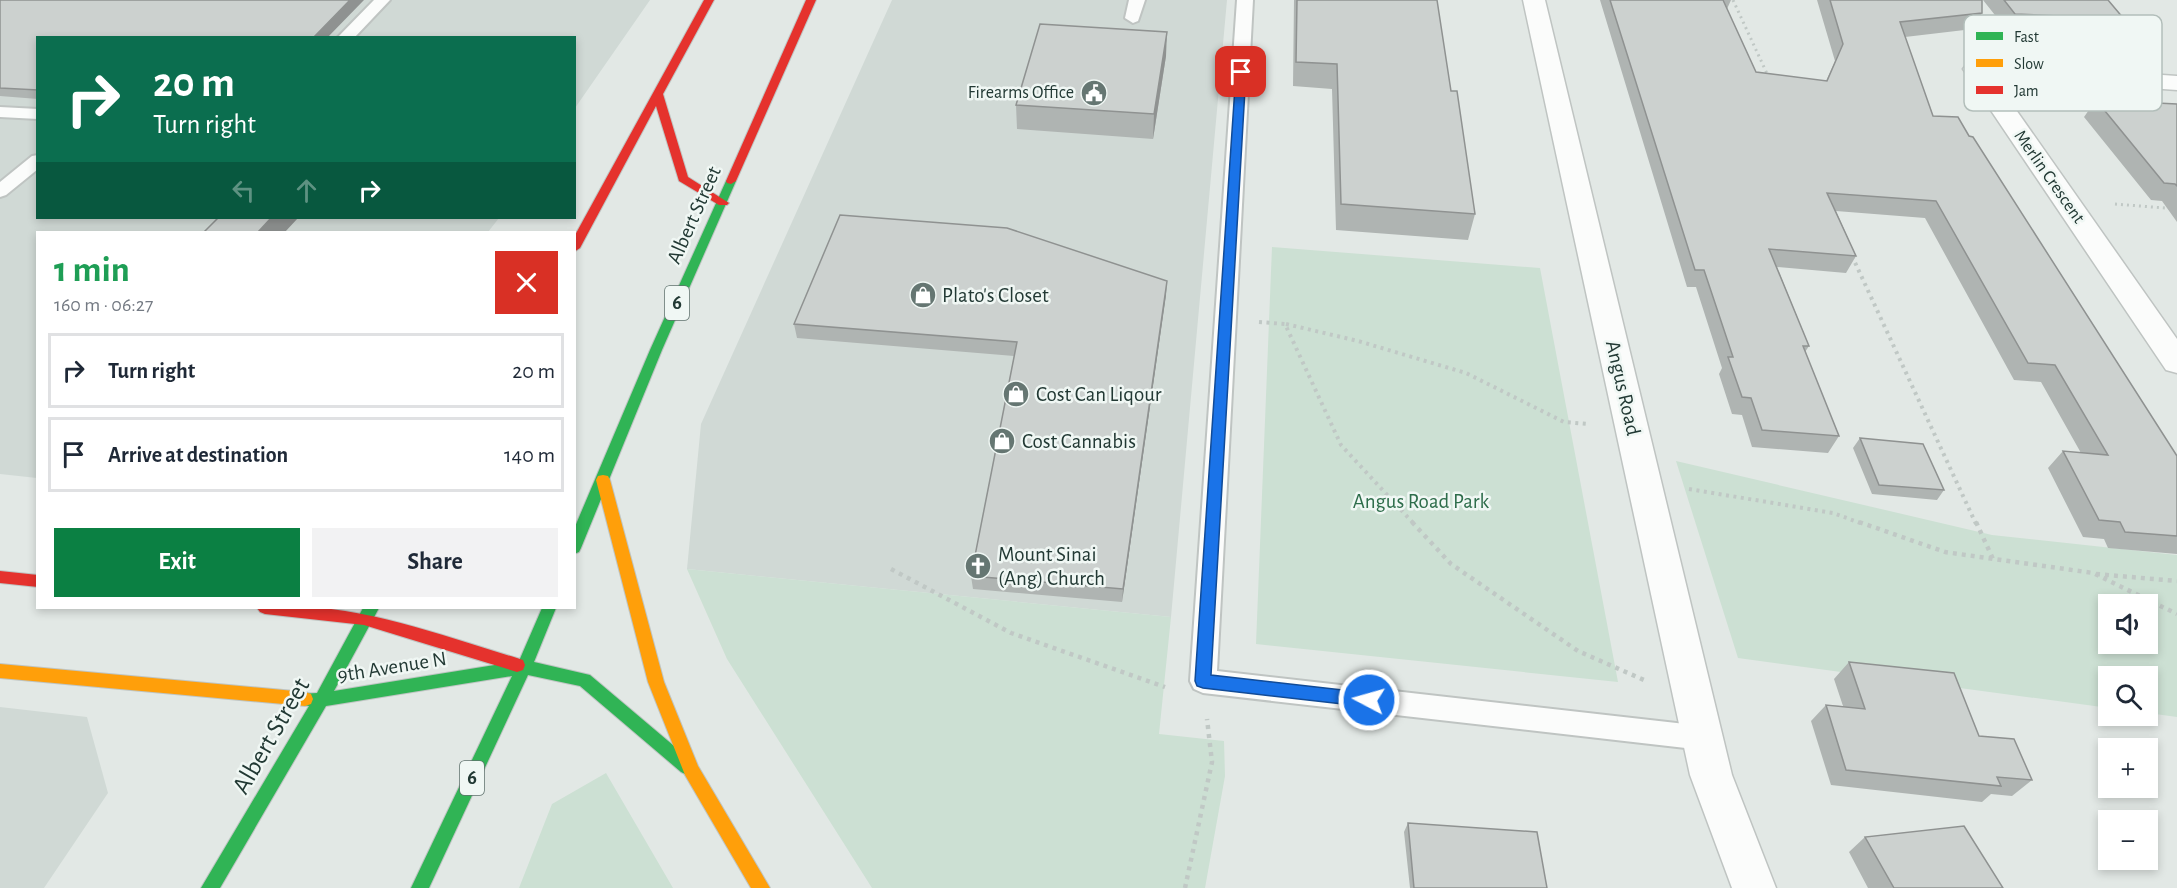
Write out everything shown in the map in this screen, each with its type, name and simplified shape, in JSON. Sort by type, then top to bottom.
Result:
[{"type":"main road","points":[[576,244],[709,0]]},
{"type":"main road","name":"Albert Street","points":[[576,543],[656,350],[723,203],[783,58],[811,0]]},
{"type":"main road","points":[[658,94],[683,179],[723,203]]},
{"type":"main road","points":[[603,480],[656,682],[691,770],[761,888]]},
{"type":"main road","points":[[0,577],[36,581]]},
{"type":"main road","name":"9th Avenue N","points":[[282,609],[368,614],[524,667]]},
{"type":"main road","name":"6","points":[[420,888],[524,667],[549,609]]},
{"type":"main road","name":"Albert Street","points":[[210,888],[321,700],[368,614]]},
{"type":"main road","points":[[524,667],[584,680],[691,770]]},
{"type":"main road","name":"9th Avenue N","points":[[0,671],[321,700],[524,667]]},
{"type":"street","name":"Angus Road","points":[[1534,0],[1707,757],[1754,888]]},
{"type":"street","name":"Merlin Crescent","points":[[2162,82],[2177,83]]},
{"type":"street","name":"Merlin Crescent","points":[[2004,111],[2177,362]]},
{"type":"lane","points":[[347,36],[382,0]]},
{"type":"lane","points":[[1133,18],[1137,0]]},
{"type":"lane","points":[[1245,0],[1203,681],[1707,757]]},
{"type":"lane","points":[[0,111],[36,114]]},
{"type":"lane","points":[[0,191],[36,162]]},
{"type":"path","points":[[1733,0],[1773,86]]},
{"type":"path","points":[[2066,201],[2177,209]]},
{"type":"path","points":[[1848,247],[1994,559]]},
{"type":"path","points":[[1227,318],[1286,324],[1358,341],[1466,373],[1564,422],[1632,428]]},
{"type":"path","points":[[1286,324],[1341,445],[1451,564],[1578,651],[1695,702]]},
{"type":"path","points":[[1644,482],[1833,513],[1945,552],[2093,573],[2177,581]]},
{"type":"path","points":[[891,569],[1011,633],[1173,690],[1203,681],[1212,762],[1185,888]]},
{"type":"path","points":[[2093,573],[2177,614]]},
{"type":"shaded area","points":[[0,0],[650,0],[576,107],[576,36],[36,36],[36,219],[498,219],[489,231],[36,231],[36,478],[0,474]]},
{"type":"shaded area","points":[[892,0],[1227,0],[1171,617],[687,569],[701,424]]},
{"type":"shaded area","points":[[0,707],[87,717],[108,793],[44,888],[0,888]]},
{"type":"green space","name":"Angus Road Park","points":[[1272,247],[1540,268],[1618,682],[1256,644]]},
{"type":"green space","points":[[1676,461],[1992,535],[2177,555],[2177,717],[2158,714],[2158,666],[2098,666],[2098,707],[1738,658]]},
{"type":"green space","points":[[687,569],[1171,617],[1159,734],[1224,741],[1225,776],[1205,888],[872,888],[727,659]]},
{"type":"green space","points":[[606,773],[673,888],[519,888],[552,804]]},
{"type":"building","points":[[0,0],[350,0],[315,36],[36,36],[36,90],[0,88]]},
{"type":"building","points":[[1297,0],[1437,0],[1451,91],[1457,91],[1475,214],[1341,204],[1337,64],[1296,62]]},
{"type":"building","points":[[1610,0],[1723,0],[1756,72],[1827,81],[1843,44],[1830,0],[1982,0],[1982,13],[1900,22],[1933,116],[1958,117],[1969,136],[1973,137],[2177,456],[2177,536],[2125,532],[2120,522],[2099,520],[2063,451],[2108,455],[2055,365],[2028,363],[1936,201],[1827,193],[1856,256],[1769,249],[1809,346],[1803,346],[1839,436],[1762,430],[1751,398],[1742,397],[1728,357],[1733,357],[1704,270],[1695,270]]},
{"type":"building","points":[[2004,0],[2108,0],[2121,15],[2037,15],[2015,14]]},
{"type":"building","name":"Firearms Office","points":[[1040,24],[1167,32],[1154,114],[1016,105]]},
{"type":"building","points":[[2162,103],[2177,104],[2177,186],[2164,183],[2105,111],[2162,111]]},
{"type":"building","points":[[840,215],[1007,228],[1167,281],[1123,589],[971,576],[1017,342],[794,324]]},
{"type":"building","points":[[217,219],[270,219],[259,231],[205,231]]},
{"type":"building","points":[[1860,438],[1923,444],[1944,490],[1879,485]]},
{"type":"building","points":[[1849,662],[1954,673],[1979,736],[2014,739],[2032,780],[1997,777],[2001,786],[1846,770],[1826,705],[1865,709]]},
{"type":"building","points":[[1408,823],[1537,832],[1547,888],[1414,888]]},
{"type":"building","points":[[1964,826],[2003,888],[1894,888],[1865,837]]},
{"type":"traffic: fast","points":[[576,543],[656,350],[731,181]]},
{"type":"traffic: fast","points":[[210,888],[321,700],[370,609]]},
{"type":"traffic: fast","points":[[420,888],[524,667],[549,609]]},
{"type":"traffic: fast","points":[[305,699],[321,700],[524,667]]},
{"type":"traffic: fast","points":[[524,667],[584,680],[687,767]]},
{"type":"traffic: slow","points":[[603,480],[656,682],[691,770],[761,888]]},
{"type":"traffic: slow","points":[[0,671],[305,699]]},
{"type":"traffic: jam","points":[[576,244],[709,0]]},
{"type":"traffic: jam","points":[[731,181],[811,0]]},
{"type":"traffic: jam","points":[[658,94],[683,179],[723,203]]},
{"type":"traffic: jam","points":[[0,577],[36,581]]},
{"type":"traffic: jam","points":[[274,609],[364,619],[517,665]]},
{"type":"place","name":"Firearms Office","points":[[1094,93]]},
{"type":"place","name":"Plato's Closet","points":[[923,295]]},
{"type":"place","name":"Cost Can Liqour","points":[[1016,394]]},
{"type":"place","name":"Cost Cannabis","points":[[1002,441]]},
{"type":"place","name":"Mount Sinai (Ang) Church","points":[[978,566]]},
{"type":"route","points":[[1241,72],[1203,681],[1369,700]]}]
